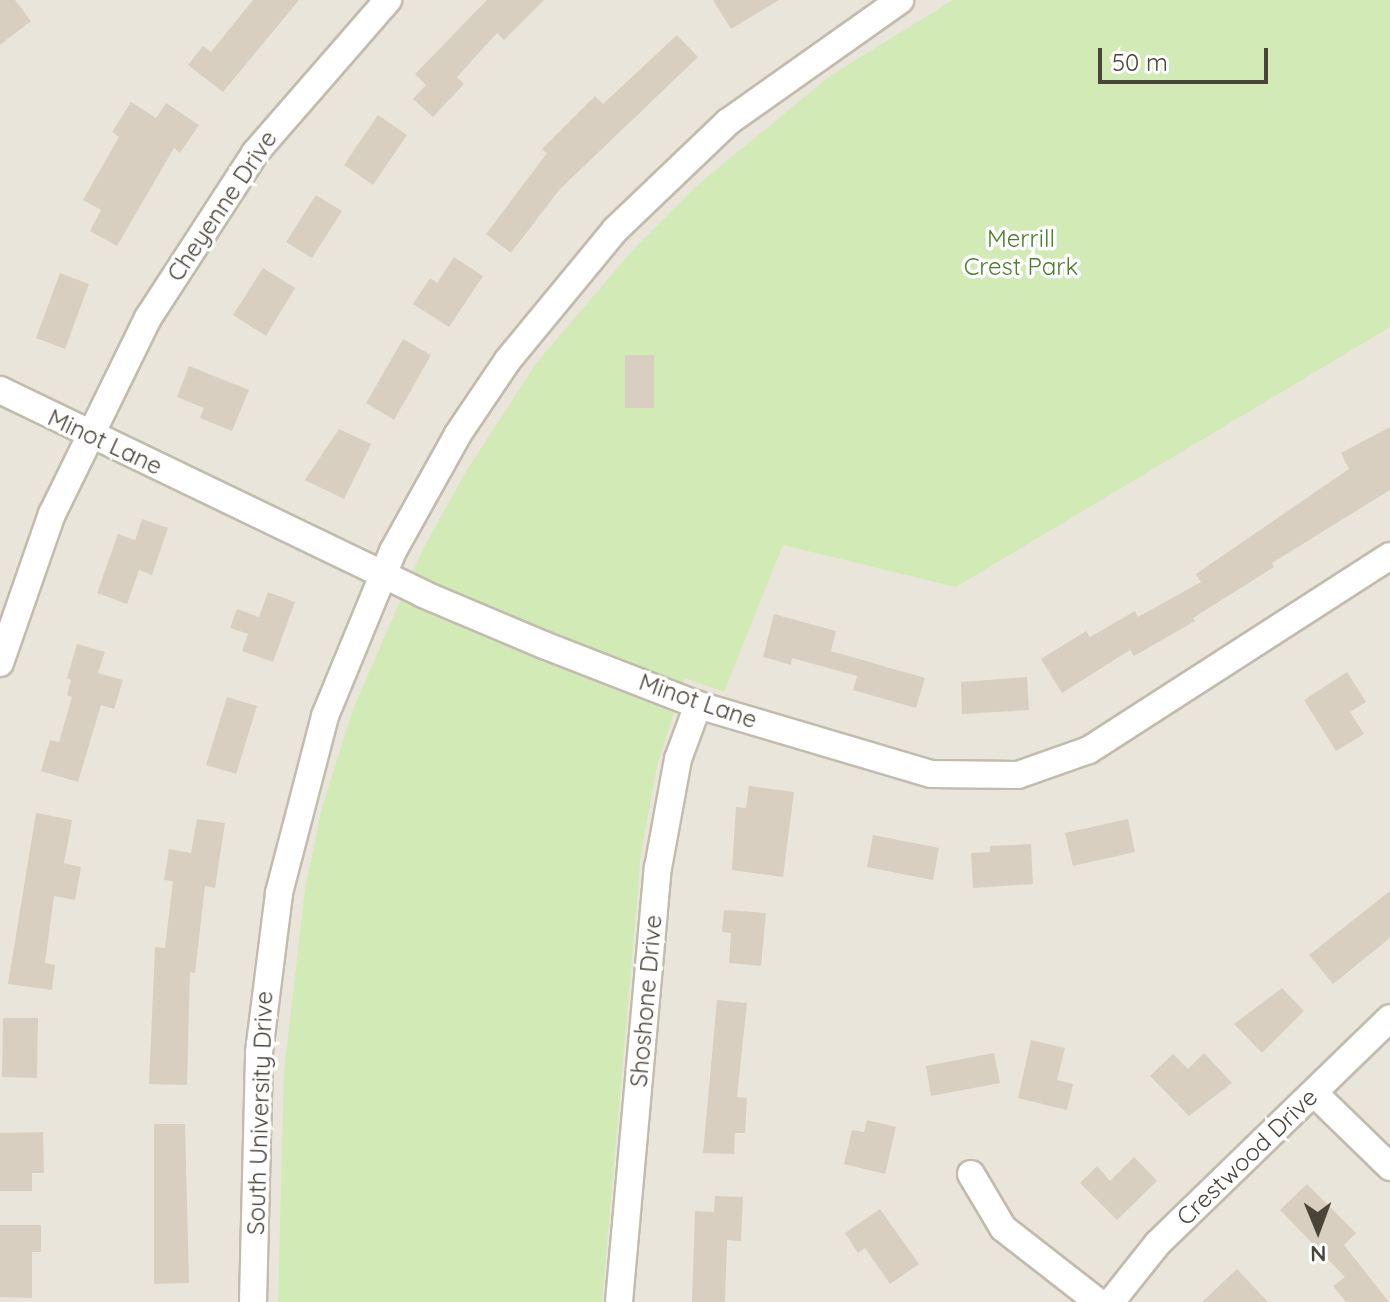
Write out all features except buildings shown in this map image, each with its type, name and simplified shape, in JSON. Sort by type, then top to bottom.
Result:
[{"type":"street","name":"Cheyenne Drive","points":[[0,663],[52,514],[89,435],[194,242],[298,100],[388,0]]},
{"type":"street","name":"South University Drive","points":[[253,1302],[259,1052],[279,893],[325,716],[385,574],[458,434],[539,319],[604,242],[728,122],[900,0]]},
{"type":"street","name":"Minot Lane","points":[[0,390],[385,574],[544,645],[698,705],[911,770],[979,778],[1035,771],[1089,750],[1390,556]]},
{"type":"street","name":"Shoshone Drive","points":[[619,1302],[658,868],[678,759],[698,705]]},
{"type":"street","name":"Crestwood Drive","points":[[1111,1302],[1158,1243],[1390,1018]]},
{"type":"street","points":[[1314,1093],[1390,1167]]},
{"type":"street","points":[[971,1174],[1003,1228],[1098,1302]]},
{"type":"shaded area","points":[[0,0],[1390,0],[1390,1302],[0,1302]]},
{"type":"green space","name":"Merrill Crest Park","points":[[953,0],[1390,0],[1390,327],[956,587],[783,545],[724,692],[685,678],[657,766],[641,854],[602,1302],[278,1302],[284,1072],[305,889],[322,807],[353,709],[423,549],[465,473],[537,362],[631,252],[695,187],[830,76]]}]
